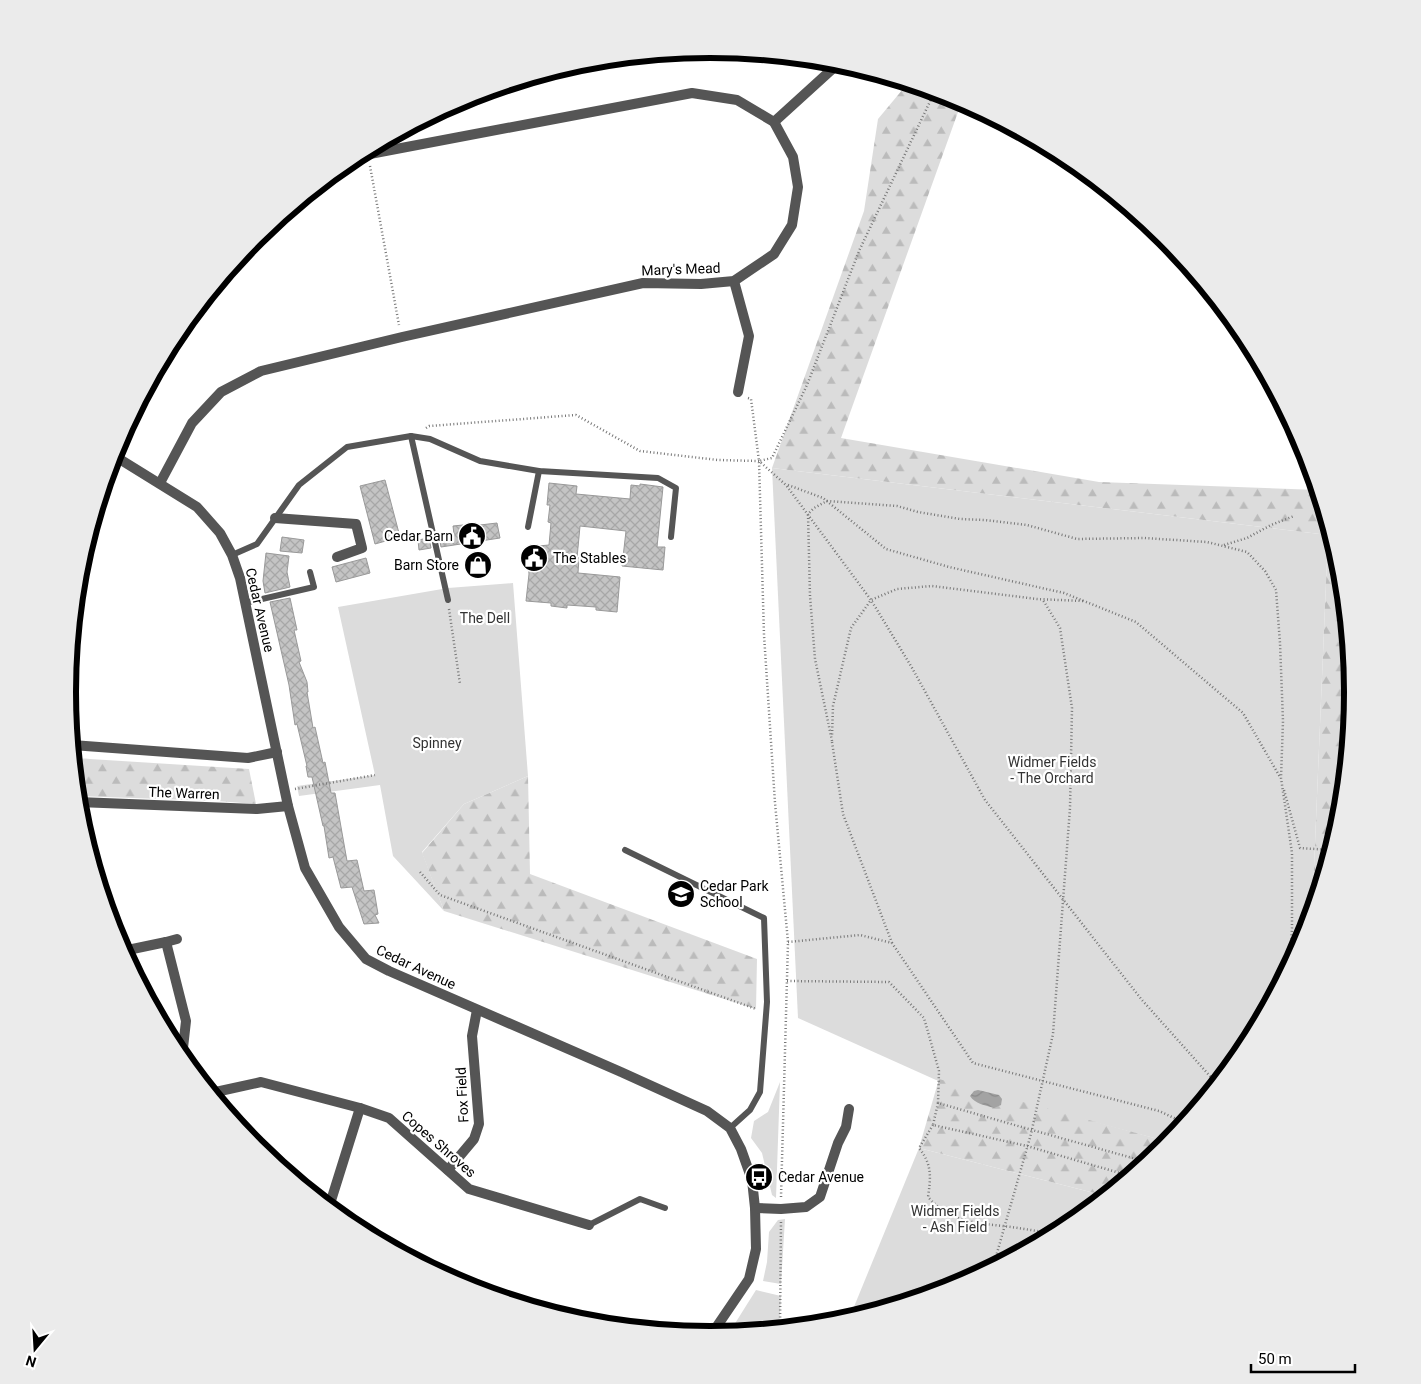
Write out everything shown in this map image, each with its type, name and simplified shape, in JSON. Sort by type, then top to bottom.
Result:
[{"type":"street","points":[[378,152],[692,93],[737,100],[774,122],[832,70]]},
{"type":"street","name":"Mary's Mead","points":[[160,483],[192,423],[221,392],[261,371],[643,283],[701,284],[734,282],[774,254],[792,225],[798,187],[793,157],[774,122]]},
{"type":"street","points":[[734,282],[749,336],[738,392]]},
{"type":"street","name":"Cedar Avenue","points":[[120,459],[197,507],[220,533],[232,555],[240,578],[288,806],[305,868],[339,927],[366,959],[388,971],[708,1111],[730,1128],[741,1150],[752,1180],[756,1249],[749,1279],[717,1326]]},
{"type":"street","points":[[275,518],[356,524],[362,548],[337,557]]},
{"type":"street","points":[[78,745],[248,758],[277,752]]},
{"type":"street","name":"The Warren","points":[[86,802],[257,809],[288,806]]},
{"type":"street","points":[[130,949],[177,939]]},
{"type":"street","points":[[166,942],[186,1022],[183,1045]]},
{"type":"street","name":"Fox Field","points":[[448,1170],[474,1139],[479,1124],[472,1036],[477,1010]]},
{"type":"street","name":"Copes Shroves","points":[[218,1091],[261,1082],[360,1108],[389,1118],[470,1189],[589,1226]]},
{"type":"street","points":[[331,1200],[360,1108]]},
{"type":"street","points":[[755,1208],[781,1209],[806,1206],[820,1197],[838,1143],[846,1127],[849,1109]]},
{"type":"lane","points":[[412,436],[448,600]]},
{"type":"lane","points":[[232,555],[257,544],[299,485],[347,447],[412,436],[430,439],[480,461],[539,470],[658,478],[676,488],[671,537]]},
{"type":"lane","points":[[528,527],[539,470]]},
{"type":"lane","points":[[245,603],[314,587],[310,572]]},
{"type":"lane","points":[[625,850],[764,918],[767,1002],[760,1092],[750,1110],[730,1128]]},
{"type":"lane","points":[[589,1226],[640,1199],[665,1208]]},
{"type":"path","points":[[412,436],[429,426],[576,415],[640,451],[718,460],[759,462],[772,458],[807,385],[859,251],[932,98]]},
{"type":"path","points":[[369,158],[402,337]]},
{"type":"path","points":[[738,392],[751,399],[759,462],[764,635],[775,803],[788,942],[780,1322]]},
{"type":"path","points":[[759,462],[786,485],[870,600],[911,666],[985,800],[1142,1000],[1213,1079]]},
{"type":"path","points":[[786,485],[823,498],[886,549],[949,567],[1064,593],[1136,622],[1244,714],[1281,778],[1300,848],[1325,850]]},
{"type":"path","points":[[1179,1120],[1159,1111],[973,1063],[892,943],[843,814],[832,741],[815,659],[810,596],[808,514],[814,508],[827,501],[897,506],[918,512],[960,519],[1027,525],[1077,539],[1144,538],[1207,542],[1247,552],[1265,570],[1276,590],[1280,644],[1281,778],[1292,853],[1291,949]]},
{"type":"path","points":[[1223,546],[1247,538],[1271,525],[1294,516]]},
{"type":"path","points":[[832,741],[833,706],[851,628],[870,600],[897,589],[932,586],[1043,599],[1083,601]]},
{"type":"path","points":[[995,1259],[1032,1130],[1052,1034],[1070,808],[1072,708],[1060,628],[1043,599]]},
{"type":"path","points":[[448,600],[460,684]]},
{"type":"path","points":[[286,791],[375,775]]},
{"type":"path","points":[[420,872],[440,895],[756,1009]]},
{"type":"path","points":[[788,942],[860,935],[892,943]]},
{"type":"path","points":[[787,980],[889,982],[924,1018],[939,1072],[938,1103],[933,1125],[919,1148],[926,1157],[930,1172],[928,1197],[937,1207],[954,1217],[970,1222],[1043,1232]]},
{"type":"path","points":[[938,1103],[1139,1160]]},
{"type":"path","points":[[933,1125],[1027,1146],[1123,1174]]},
{"type":"green space","points":[[904,88],[959,109],[841,438],[1099,482],[1312,490],[1325,535],[772,468],[864,211],[878,119]]},
{"type":"green space","name":"Widmer Fields - The Orchard","points":[[772,468],[1325,535],[1328,546],[1313,889],[1297,935],[1280,973],[1260,1009],[1238,1045],[1214,1078],[1160,1140],[936,1080],[798,1018]]},
{"type":"green space","points":[[1328,546],[1340,609],[1344,651],[1344,733],[1340,775],[1333,816],[1313,889]]},
{"type":"green space","name":"Spinney","points":[[513,583],[528,776],[464,804],[422,852],[444,911],[393,856],[380,785],[299,796],[297,786],[375,775],[338,607],[448,588]]},
{"type":"green space","points":[[79,758],[249,769],[256,804],[85,796]]},
{"type":"green space","points":[[528,776],[530,874],[757,959],[756,1009],[444,911],[422,853],[464,804]]},
{"type":"green space","points":[[939,1079],[1160,1140],[1098,1194],[919,1148]]},
{"type":"green space","points":[[780,1082],[776,1198],[772,1195],[762,1153],[751,1138],[754,1121],[768,1112]]},
{"type":"green space","name":"Widmer Fields - Ash Field","points":[[919,1148],[1098,1194],[1063,1220],[991,1261],[914,1293],[853,1310]]},
{"type":"green space","points":[[785,1219],[781,1284],[763,1281],[767,1262],[769,1232],[778,1220]]},
{"type":"green space","points":[[756,1290],[781,1296],[779,1322],[734,1325]]},
{"type":"water","points":[[978,1090],[999,1095],[1002,1099],[1001,1105],[994,1108],[975,1101],[970,1096],[974,1091]]},
{"type":"building","points":[[385,480],[400,537],[375,544],[360,486]]},
{"type":"building","points":[[549,483],[577,486],[576,494],[630,499],[631,485],[640,486],[640,484],[663,487],[657,547],[665,547],[663,570],[622,566],[626,531],[580,526],[577,558],[579,558],[578,573],[620,577],[617,612],[596,610],[596,607],[567,605],[567,608],[551,606],[551,603],[526,601],[529,574],[527,547],[549,545],[551,523],[548,522],[550,505],[547,505]]},
{"type":"building","name":"Cedar Barn","points":[[497,523],[500,538],[441,547],[439,536],[454,534],[453,526],[463,525],[463,527]]},
{"type":"building","points":[[282,537],[304,540],[302,553],[280,551]]},
{"type":"building","points":[[429,538],[431,548],[419,550],[418,540]]},
{"type":"building","points":[[266,553],[289,556],[287,572],[290,587],[265,593],[263,581]]},
{"type":"building","points":[[366,558],[370,573],[336,582],[332,567]]},
{"type":"building","points":[[290,598],[297,630],[294,630],[301,661],[299,662],[307,682],[313,728],[315,727],[323,763],[325,762],[331,793],[335,793],[347,861],[357,860],[364,891],[374,890],[378,914],[375,915],[379,923],[364,924],[352,887],[341,888],[333,857],[329,858],[324,826],[312,777],[308,777],[297,724],[295,725],[289,685],[270,602]]},
{"type":"place","name":"Cedar Barn","points":[[472,536]]},
{"type":"place","name":"The Stables","points":[[534,558]]},
{"type":"place","name":"Barn Store","points":[[478,565]]},
{"type":"place","name":"Cedar Park School","points":[[681,894]]},
{"type":"place","name":"Cedar Avenue","points":[[759,1177]]},
{"type":"park label","name":"The Dell","points":[[485,618]]}]
